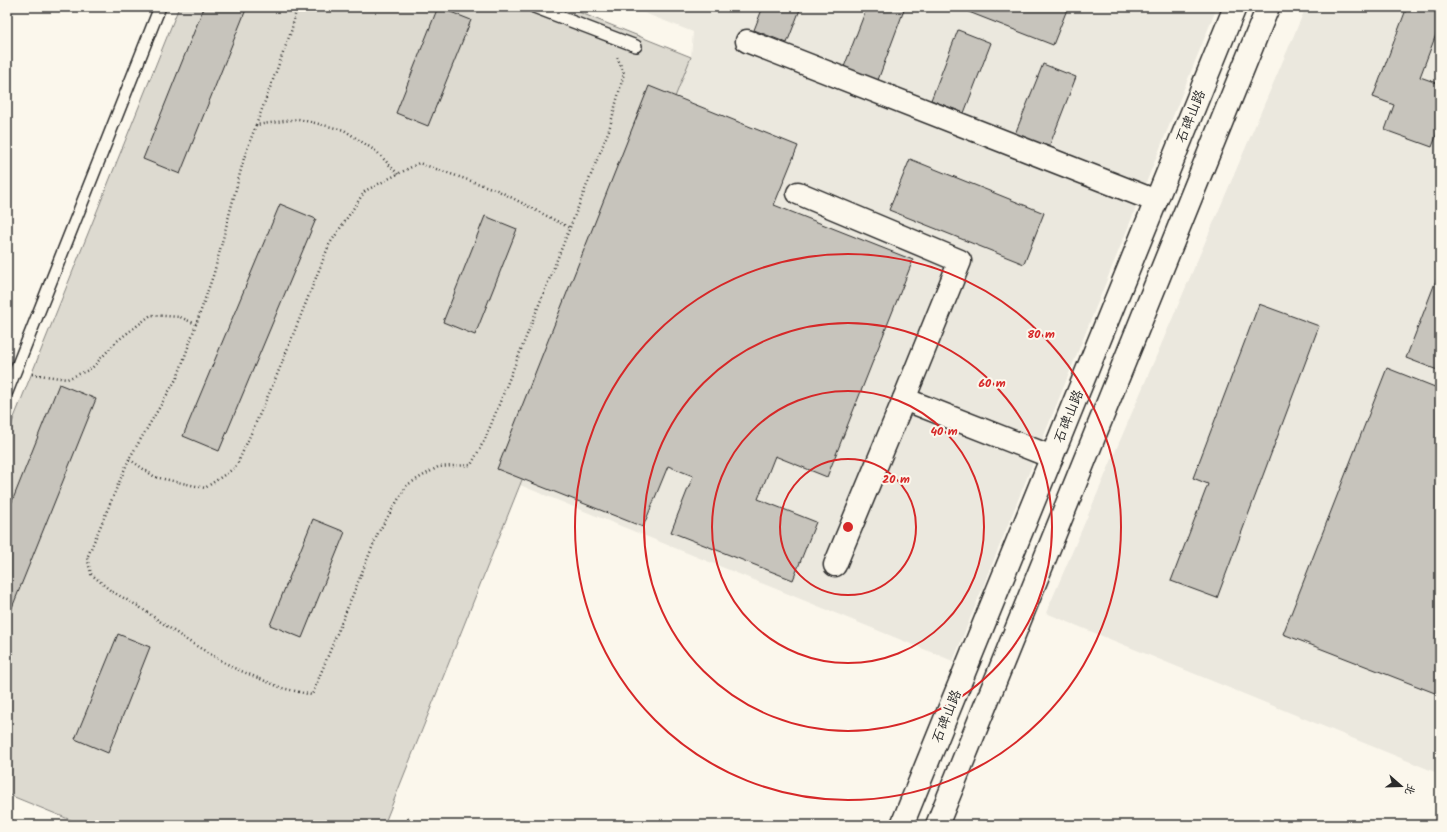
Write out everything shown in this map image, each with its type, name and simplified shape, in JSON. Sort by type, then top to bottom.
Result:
[{"type":"street","name":"石碑山路","points":[[902,825],[1235,7]]},
{"type":"street","points":[[937,825],[1268,7]]},
{"type":"street","points":[[747,41],[1156,201]]},
{"type":"street","points":[[798,193],[960,261],[834,565]]},
{"type":"street","points":[[904,399],[1052,457]]},
{"type":"lane","points":[[7,392],[160,7]]},
{"type":"lane","points":[[534,7],[636,46]]},
{"type":"path","points":[[297,7],[291,32],[244,158],[214,273],[178,376],[129,459],[87,558],[91,574],[111,590],[234,668],[282,688],[312,696],[378,533],[407,485],[438,467],[471,465],[486,437],[609,130],[624,73],[616,55]]},
{"type":"path","points":[[256,125],[298,119],[344,130],[377,152],[398,174]]},
{"type":"path","points":[[129,459],[155,477],[205,488],[236,467],[275,380],[329,245],[365,191],[420,163],[497,190],[570,228]]},
{"type":"path","points":[[16,369],[32,374],[67,379],[91,368],[117,341],[151,315],[180,317],[196,324]]},
{"type":"shaded area","points":[[179,7],[566,7],[691,57],[384,825],[83,825],[7,794],[7,435]]},
{"type":"shaded area","points":[[629,7],[1217,7],[953,661],[520,485],[691,57],[693,32]]},
{"type":"shaded area","points":[[1306,7],[1440,7],[1440,774],[1046,613]]},
{"type":"building","points":[[204,7],[247,7],[180,174],[143,159]]},
{"type":"building","points":[[438,7],[471,20],[428,126],[396,113]]},
{"type":"building","points":[[763,7],[801,7],[787,43],[754,30]]},
{"type":"building","points":[[867,7],[897,7],[904,10],[878,80],[844,67]]},
{"type":"building","points":[[956,7],[1068,7],[1053,45]]},
{"type":"building","points":[[1407,7],[1440,7],[1440,24],[1420,77],[1440,84],[1440,126],[1432,147],[1385,130],[1394,105],[1373,97]]},
{"type":"building","points":[[958,30],[991,43],[964,113],[931,100]]},
{"type":"building","points":[[1043,64],[1076,77],[1049,147],[1015,134]]},
{"type":"building","points":[[649,86],[798,146],[774,205],[913,260],[827,477],[775,456],[758,499],[816,522],[793,580],[671,532],[693,476],[668,466],[643,527],[497,469]]},
{"type":"building","points":[[910,159],[1044,213],[1024,264],[889,210]]},
{"type":"building","points":[[280,204],[316,219],[219,451],[183,436]]},
{"type":"building","points":[[485,216],[517,229],[475,335],[443,322]]},
{"type":"building","points":[[1440,270],[1440,371],[1406,358]]},
{"type":"building","points":[[1259,304],[1319,326],[1217,598],[1171,581],[1208,484],[1193,478]]},
{"type":"building","points":[[1387,368],[1440,389],[1440,695],[1283,634]]},
{"type":"building","points":[[59,384],[96,399],[7,620],[7,514]]},
{"type":"building","points":[[313,519],[345,532],[302,638],[270,625]]},
{"type":"building","points":[[118,634],[150,647],[108,753],[75,739]]},
{"type":"building","points":[[408,818],[424,825],[405,825]]}]
